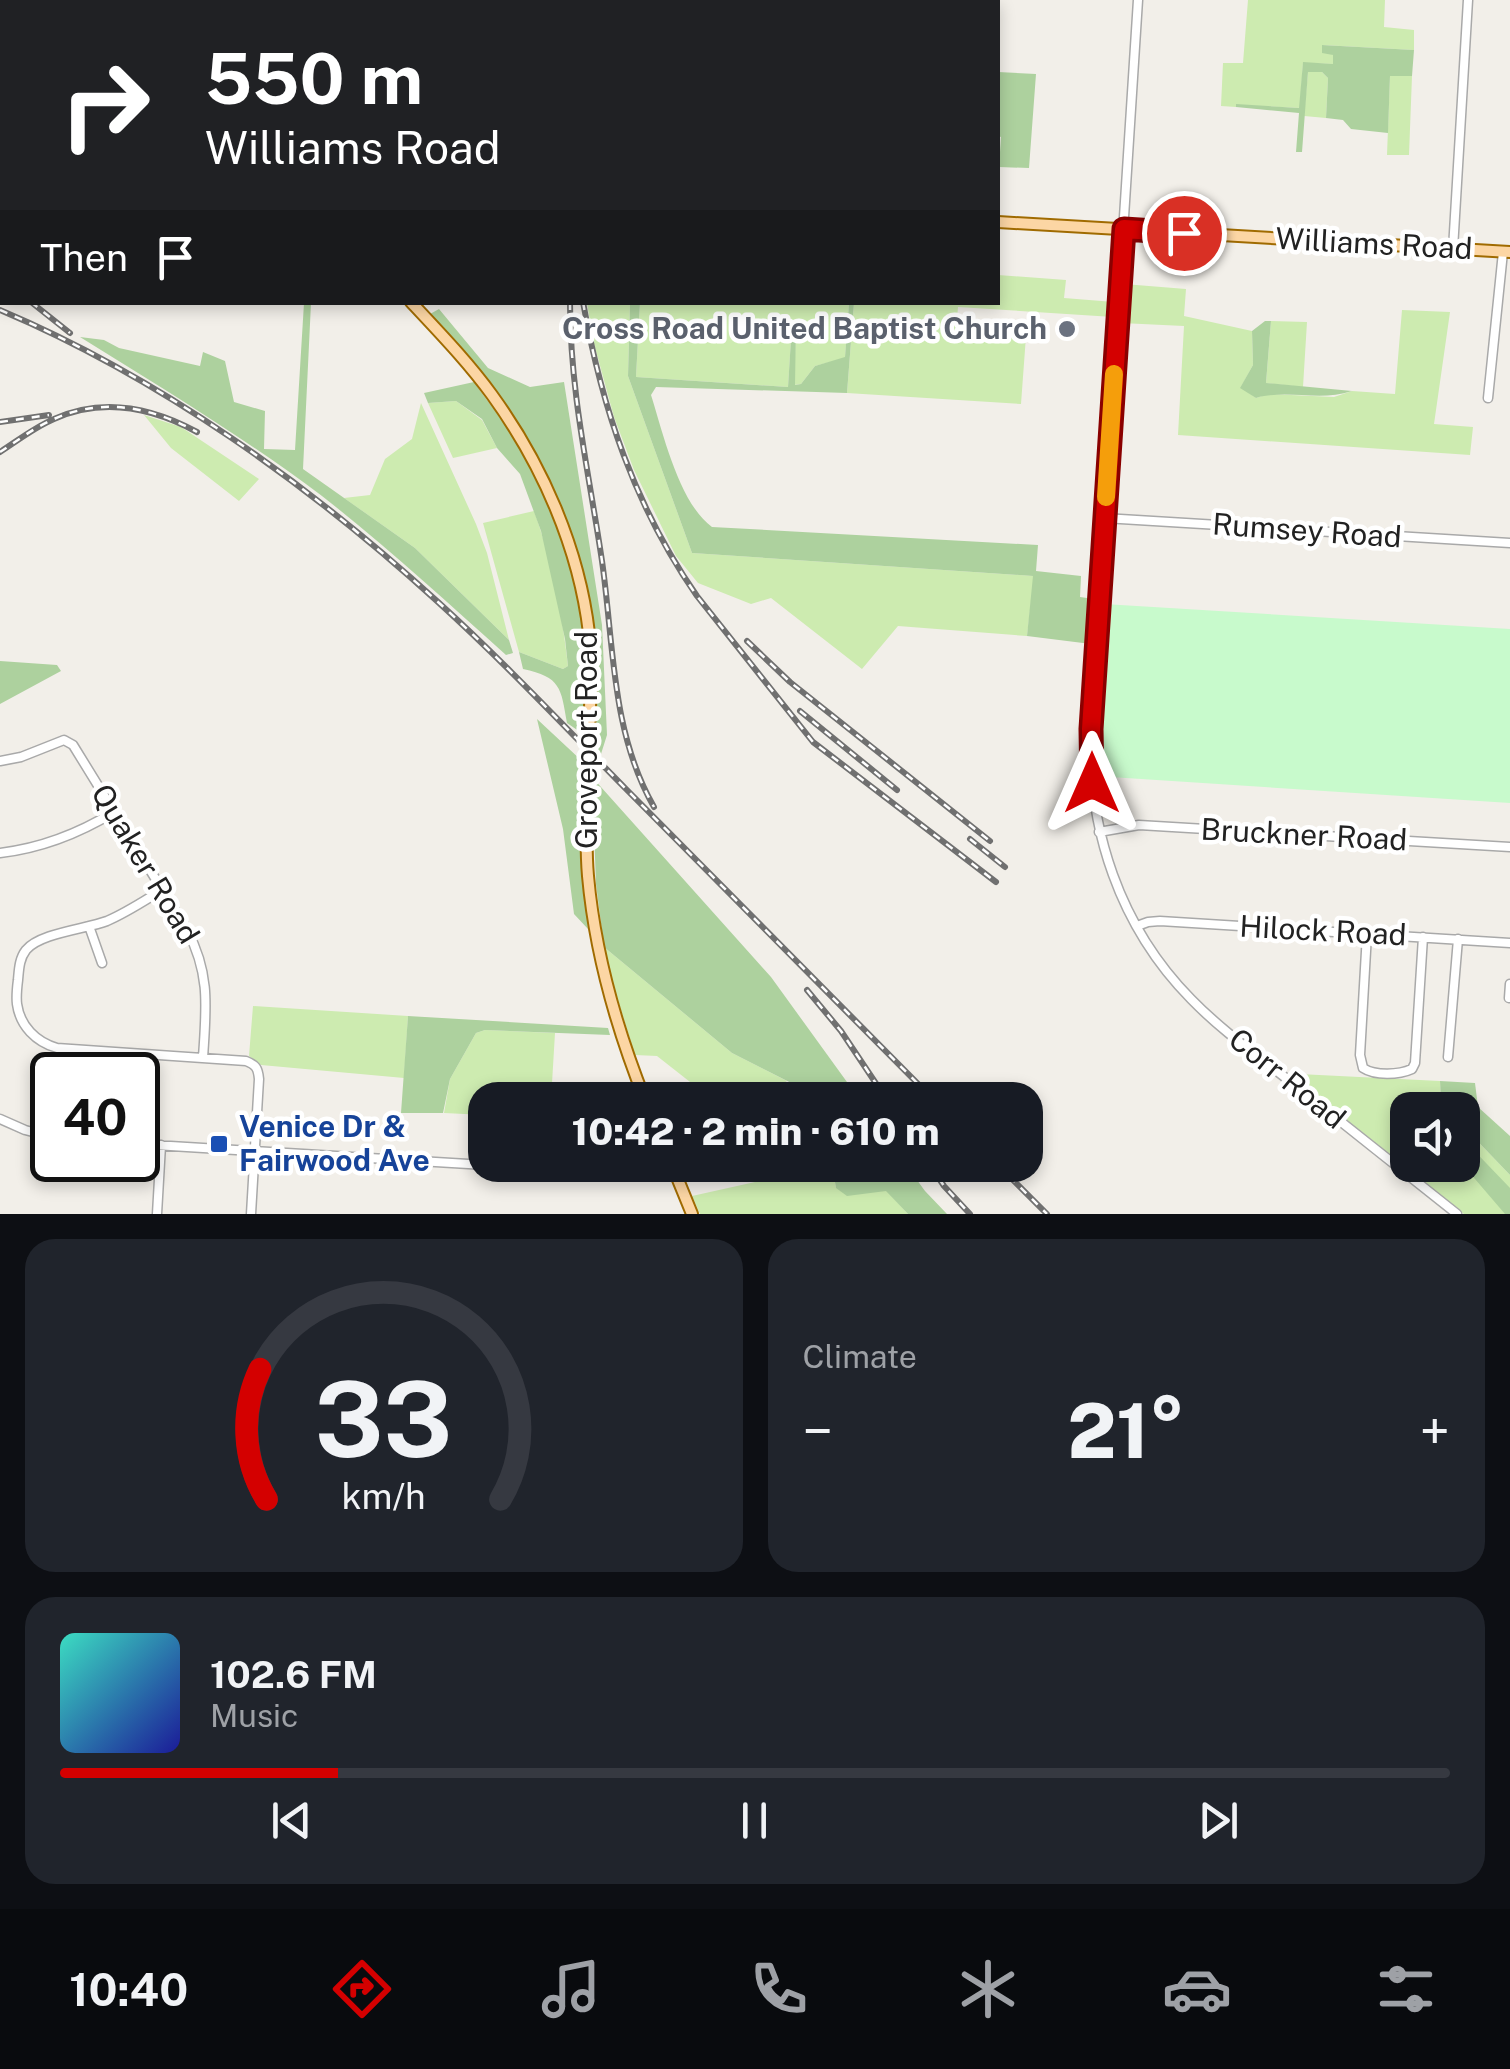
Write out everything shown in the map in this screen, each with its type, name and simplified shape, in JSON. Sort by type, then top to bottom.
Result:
[{"type":"main road","name":"Williams Road","points":[[1000,222],[1506,252]]},
{"type":"main road","name":"Groveport Road","points":[[414,305],[492,395],[524,446],[571,550],[586,614],[590,654],[586,850],[596,938],[615,1020],[638,1082]]},
{"type":"main road","points":[[679,1182],[692,1214]]},
{"type":"street","name":"Corr Road","points":[[1138,0],[1090,748],[1099,832],[1116,884],[1137,926],[1158,960],[1200,1008],[1457,1214]]},
{"type":"street","points":[[1452,249],[1468,0]]},
{"type":"street","points":[[1488,398],[1506,252]]},
{"type":"street","name":"Rumsey Road","points":[[1104,518],[1510,543]]},
{"type":"street","name":"Quaker Road","points":[[0,761],[22,757],[64,740],[72,746],[194,942],[203,968],[206,1002],[203,1058]]},
{"type":"street","points":[[0,853],[50,844],[114,812]]},
{"type":"street","name":"Bruckner Road","points":[[1099,832],[1139,825],[1510,847]]},
{"type":"street","points":[[162,890],[125,912],[32,945],[20,961],[18,1008],[23,1023],[49,1046],[246,1061],[257,1067],[251,1214]]},
{"type":"street","name":"Hilock Road","points":[[1137,926],[1154,921],[1510,943]]},
{"type":"street","points":[[89,926],[102,963]]},
{"type":"street","points":[[1368,934],[1360,1055],[1362,1068],[1369,1072],[1402,1073],[1415,1063],[1423,937]]},
{"type":"street","points":[[1448,1056],[1458,940]]},
{"type":"street","points":[[1510,984],[1510,998]]},
{"type":"street","points":[[0,1120],[30,1131]]},
{"type":"street","points":[[157,1214],[161,1145],[468,1164]]},
{"type":"green space","points":[[1248,0],[1385,0],[1384,27],[1414,30],[1414,50],[1322,45],[1333,55],[1333,64],[1303,63],[1300,108],[1221,106],[1223,63],[1243,63]]},
{"type":"green space","points":[[1322,45],[1414,50],[1412,76],[1390,76],[1388,133],[1351,129],[1343,120],[1326,118],[1328,78],[1322,72],[1308,72],[1302,152],[1296,152],[1299,113],[1236,104],[1299,108],[1303,62],[1333,64],[1333,55],[1322,53]]},
{"type":"green space","points":[[1000,72],[1036,74],[1029,168],[1000,167]]},
{"type":"green space","points":[[1308,72],[1322,72],[1328,78],[1326,118],[1304,116]]},
{"type":"green space","points":[[1390,76],[1412,76],[1409,155],[1387,155]]},
{"type":"green space","points":[[1000,275],[1066,280],[1064,298],[1114,302],[1113,317],[958,307],[956,332],[1026,336],[1021,404],[847,393],[854,305],[1000,305]]},
{"type":"green space","points":[[1124,284],[1186,289],[1184,316],[1252,331],[1253,365],[1241,387],[1256,398],[1268,394],[1334,397],[1352,391],[1395,394],[1402,310],[1450,312],[1434,424],[1473,427],[1470,455],[1178,435],[1184,326],[1121,323]]},
{"type":"green space","points":[[304,305],[311,305],[303,469],[415,548],[509,640],[513,653],[506,655],[322,496],[203,414],[80,337],[200,366],[203,352],[225,361],[234,402],[265,411],[264,449],[295,450]]},
{"type":"green space","points":[[587,305],[630,305],[628,376],[692,553],[1034,576],[1027,636],[898,626],[862,669],[771,598],[751,604],[698,583],[676,556],[634,470],[614,417]]},
{"type":"green space","points":[[630,305],[640,305],[636,377],[788,387],[792,323],[796,324],[795,385],[801,384],[815,366],[845,357],[849,305],[854,305],[847,393],[656,387],[651,395],[690,502],[712,527],[1038,545],[1036,571],[1081,576],[1080,597],[1094,599],[1091,644],[1027,636],[1033,576],[692,553],[628,376]]},
{"type":"green space","points":[[640,305],[849,305],[845,358],[815,366],[801,384],[794,385],[796,324],[792,324],[788,387],[636,377]]},
{"type":"green space","points":[[439,309],[488,368],[530,387],[564,382],[602,625],[607,735],[601,754],[595,749],[595,634],[586,580],[574,541],[548,479],[485,378],[430,314]]},
{"type":"green space","points":[[1271,321],[1307,322],[1303,387],[1266,383]]},
{"type":"green space","points":[[1271,321],[1266,383],[1352,391],[1256,398],[1240,388],[1253,365],[1252,331]]},
{"type":"green space","points":[[474,382],[520,449],[565,552],[584,634],[583,734],[567,723],[560,693],[552,680],[523,669],[519,652],[563,669],[568,666],[541,531],[520,474],[497,448],[482,419],[456,401],[428,403],[424,393]]},
{"type":"green space","points":[[456,401],[482,420],[497,448],[453,458],[428,403]]},
{"type":"green space","points":[[421,403],[487,553],[509,640],[415,548],[344,498],[370,495],[385,459],[412,439]]},
{"type":"green space","points":[[144,415],[181,427],[259,479],[239,501],[171,448]]},
{"type":"green space","points":[[534,511],[560,608],[568,666],[563,669],[519,652],[483,523]]},
{"type":"green space","points":[[1104,604],[1510,629],[1510,803],[1095,776],[1094,735]]},
{"type":"green space","points":[[0,661],[57,665],[61,671],[0,704]]},
{"type":"green space","points":[[537,719],[582,761],[582,851],[588,929],[574,914],[563,829]]},
{"type":"green space","points":[[592,777],[771,977],[847,1082],[789,1082],[732,1053],[604,947],[596,884]]},
{"type":"green space","points":[[604,947],[732,1053],[787,1081],[690,1082],[657,1056],[635,1055]]},
{"type":"green space","points":[[253,1006],[408,1016],[404,1078],[261,1065],[249,1056]]},
{"type":"green space","points":[[408,1016],[608,1028],[610,1035],[485,1030],[476,1033],[450,1079],[443,1113],[401,1113]]},
{"type":"green space","points":[[476,1033],[555,1033],[552,1082],[468,1082],[468,1114],[444,1113],[450,1079]]},
{"type":"green space","points":[[1299,1074],[1440,1081],[1441,1092],[1390,1092],[1390,1155],[1296,1081]]},
{"type":"green space","points":[[1440,1081],[1475,1083],[1476,1092],[1441,1092]]},
{"type":"green space","points":[[1480,1109],[1510,1136],[1510,1175],[1480,1144]]},
{"type":"green space","points":[[1480,1144],[1510,1175],[1510,1214],[1464,1214],[1424,1182],[1480,1182]]},
{"type":"green space","points":[[1480,1157],[1510,1188],[1510,1214],[1505,1214],[1478,1182]]},
{"type":"green space","points":[[755,1182],[835,1182],[836,1188],[886,1190],[908,1214],[700,1214],[692,1196]]},
{"type":"green space","points":[[835,1182],[918,1182],[947,1214],[908,1214],[886,1191],[847,1196],[836,1188]]},
{"type":"railway","points":[[35,305],[70,333]]},
{"type":"railway","points":[[570,305],[577,401],[602,561],[616,687],[629,749],[654,807]]},
{"type":"railway","points":[[584,305],[600,381],[624,456],[656,528],[697,596],[813,742],[996,882]]},
{"type":"railway","points":[[0,310],[59,337],[175,401],[286,476],[389,559],[510,670],[916,1082]]},
{"type":"railway","points":[[0,452],[47,422],[91,408],[144,411],[197,432]]},
{"type":"railway","points":[[0,422],[49,415]]},
{"type":"railway","points":[[747,641],[790,682],[990,841]]},
{"type":"railway","points":[[800,711],[897,790]]},
{"type":"railway","points":[[970,839],[1005,867]]},
{"type":"railway","points":[[807,990],[875,1082]]},
{"type":"railway","points":[[941,1182],[970,1214]]},
{"type":"railway","points":[[1015,1182],[1047,1214]]},
{"type":"slow traffic","points":[[1106,497],[1114,374]]},
{"type":"place","name":"Cross Road United Baptist Church","points":[[1067,329]]},
{"type":"place","name":"Venice Dr & Fairwood Ave","points":[[219,1144]]},
{"type":"route","points":[[1092,783],[1091,729],[1124,229],[1184,233]]}]
